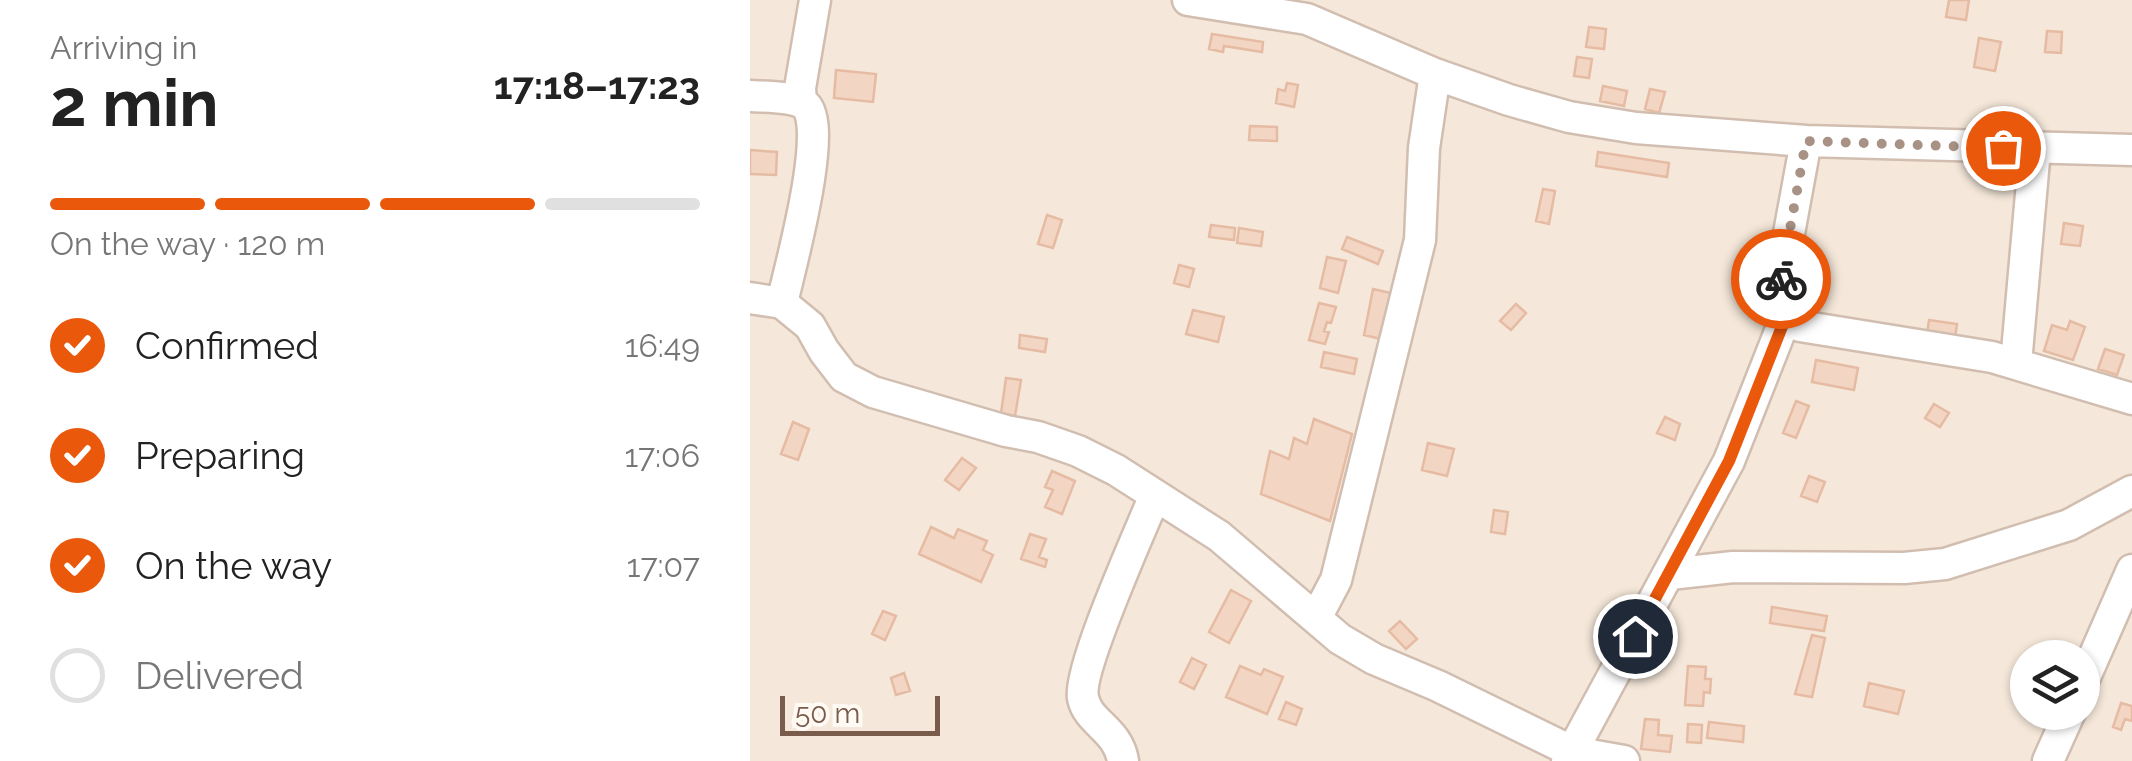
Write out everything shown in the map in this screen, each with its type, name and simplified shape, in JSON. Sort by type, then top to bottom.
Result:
[{"type":"street","points":[[782,303],[813,159],[811,113],[801,102],[800,88],[814,0]]},
{"type":"street","points":[[1188,0],[1306,9],[1435,74],[1569,116],[1698,134],[1806,141],[2132,150]]},
{"type":"street","points":[[1316,618],[1336,580],[1420,240],[1424,148],[1435,74]]},
{"type":"street","points":[[750,96],[801,102]]},
{"type":"street","points":[[1806,141],[1778,293],[1785,319],[1800,326],[2016,362],[2132,398]]},
{"type":"street","points":[[2016,362],[2035,149]]},
{"type":"street","points":[[750,298],[782,303],[810,326],[844,377],[873,392],[1078,450],[1218,536],[1340,638],[1374,659],[1438,686],[1570,756],[1624,761]]},
{"type":"street","points":[[1570,756],[1729,461],[1785,319]]},
{"type":"street","points":[[1670,574],[1732,567],[1904,568],[1945,564],[2069,525],[2132,491]]},
{"type":"street","points":[[1123,761],[1120,744],[1084,706],[1082,691],[1094,649],[1155,495]]},
{"type":"street","points":[[2100,653],[2124,612],[2132,570]]},
{"type":"street","points":[[2048,761],[2062,730]]},
{"type":"shaded area","points":[[750,0],[2132,0],[2132,761],[750,761]]},
{"type":"building","points":[[1949,0],[1969,0],[1966,20],[1946,17]]},
{"type":"building","points":[[1589,27],[1606,29],[1604,49],[1586,47]]},
{"type":"building","points":[[2047,31],[2062,32],[2061,53],[2045,52]]},
{"type":"building","points":[[1212,34],[1263,42],[1262,52],[1224,46],[1223,52],[1209,49]]},
{"type":"building","points":[[1979,38],[2001,42],[1995,71],[1974,67]]},
{"type":"building","points":[[1577,57],[1592,59],[1589,78],[1574,76]]},
{"type":"building","points":[[836,70],[876,74],[873,102],[834,98]]},
{"type":"building","points":[[1287,83],[1298,85],[1294,107],[1276,103],[1278,89],[1285,91]]},
{"type":"building","points":[[1603,86],[1627,91],[1624,106],[1600,101]]},
{"type":"building","points":[[1650,89],[1665,92],[1659,113],[1645,109]]},
{"type":"building","points":[[1250,126],[1277,127],[1277,141],[1249,140]]},
{"type":"building","points":[[750,150],[777,152],[776,175],[750,174]]},
{"type":"building","points":[[1598,152],[1669,163],[1667,177],[1596,166]]},
{"type":"building","points":[[1543,189],[1555,191],[1549,224],[1536,221]]},
{"type":"building","points":[[1047,215],[1062,220],[1053,248],[1038,244]]},
{"type":"building","points":[[2064,223],[2083,226],[2080,246],[2061,244]]},
{"type":"building","points":[[1211,225],[1235,228],[1234,240],[1209,237]]},
{"type":"building","points":[[1239,228],[1263,232],[1261,246],[1237,243]]},
{"type":"building","points":[[1347,237],[1383,251],[1378,264],[1342,249]]},
{"type":"building","points":[[1327,257],[1346,261],[1338,293],[1320,288]]},
{"type":"building","points":[[1179,265],[1194,269],[1189,287],[1174,283]]},
{"type":"building","points":[[1373,289],[1395,294],[1385,340],[1364,335]]},
{"type":"building","points":[[1319,303],[1336,307],[1324,331],[1329,332],[1325,344],[1309,340]]},
{"type":"building","points":[[1516,304],[1526,313],[1511,330],[1500,321]]},
{"type":"building","points":[[1193,310],[1224,317],[1218,342],[1186,334]]},
{"type":"building","points":[[1929,320],[1957,324],[1954,345],[1926,341]]},
{"type":"building","points":[[2070,321],[2085,327],[2073,360],[2044,351],[2052,325],[2067,330]]},
{"type":"building","points":[[1020,335],[1047,339],[1045,352],[1019,348]]},
{"type":"building","points":[[2105,349],[2124,355],[2117,375],[2098,369]]},
{"type":"building","points":[[1324,352],[1357,359],[1354,374],[1321,367]]},
{"type":"building","points":[[1816,360],[1858,368],[1854,390],[1812,382]]},
{"type":"building","points":[[1006,378],[1021,380],[1015,416],[1001,413]]},
{"type":"building","points":[[1796,401],[1809,406],[1796,438],[1783,433]]},
{"type":"building","points":[[1934,404],[1949,413],[1940,427],[1925,418]]},
{"type":"building","points":[[1665,417],[1680,424],[1675,440],[1657,433]]},
{"type":"building","points":[[1314,419],[1352,434],[1330,521],[1261,494],[1270,451],[1289,459],[1294,438],[1307,444]]},
{"type":"building","points":[[793,422],[809,429],[798,460],[781,454]]},
{"type":"building","points":[[1428,443],[1454,449],[1447,476],[1422,470]]},
{"type":"building","points":[[962,458],[976,468],[959,490],[945,480]]},
{"type":"building","points":[[1052,471],[1075,481],[1062,514],[1045,507],[1053,490],[1045,487]]},
{"type":"building","points":[[1809,476],[1825,482],[1817,502],[1801,496]]},
{"type":"building","points":[[1494,510],[1508,512],[1505,534],[1491,532]]},
{"type":"building","points":[[931,527],[954,538],[958,529],[987,541],[983,550],[993,555],[981,582],[919,554]]},
{"type":"building","points":[[1030,534],[1046,539],[1039,557],[1047,560],[1045,567],[1021,559]]},
{"type":"building","points":[[1231,590],[1251,601],[1229,643],[1209,632]]},
{"type":"building","points":[[1772,607],[1827,616],[1824,631],[1770,623]]},
{"type":"building","points":[[883,611],[896,616],[885,640],[872,634]]},
{"type":"building","points":[[1400,621],[1417,639],[1406,649],[1389,631]]},
{"type":"building","points":[[1812,635],[1825,638],[1812,697],[1795,694]]},
{"type":"building","points":[[1192,658],[1206,665],[1194,689],[1180,682]]},
{"type":"building","points":[[1240,666],[1261,675],[1264,669],[1283,677],[1267,714],[1226,697]]},
{"type":"building","points":[[1688,666],[1706,667],[1705,679],[1711,679],[1710,693],[1704,692],[1703,706],[1685,705]]},
{"type":"building","points":[[904,673],[910,691],[896,695],[891,678]]},
{"type":"building","points":[[1869,683],[1904,691],[1898,714],[1864,706]]},
{"type":"building","points":[[1286,702],[1302,709],[1296,725],[1279,719]]},
{"type":"building","points":[[2121,703],[2132,706],[2132,721],[2125,719],[2121,730],[2113,727]]},
{"type":"building","points":[[1645,719],[1659,720],[1658,735],[1672,736],[1670,752],[1641,749]]},
{"type":"building","points":[[1709,722],[1744,726],[1743,742],[1707,738]]},
{"type":"building","points":[[1688,724],[1702,725],[1701,743],[1687,742]]},
{"type":"way so far","points":[[1781,279],[1806,141],[2003,148]]},
{"type":"route","points":[[1635,636],[1729,461],[1785,319],[1779,307],[1781,279]]}]
